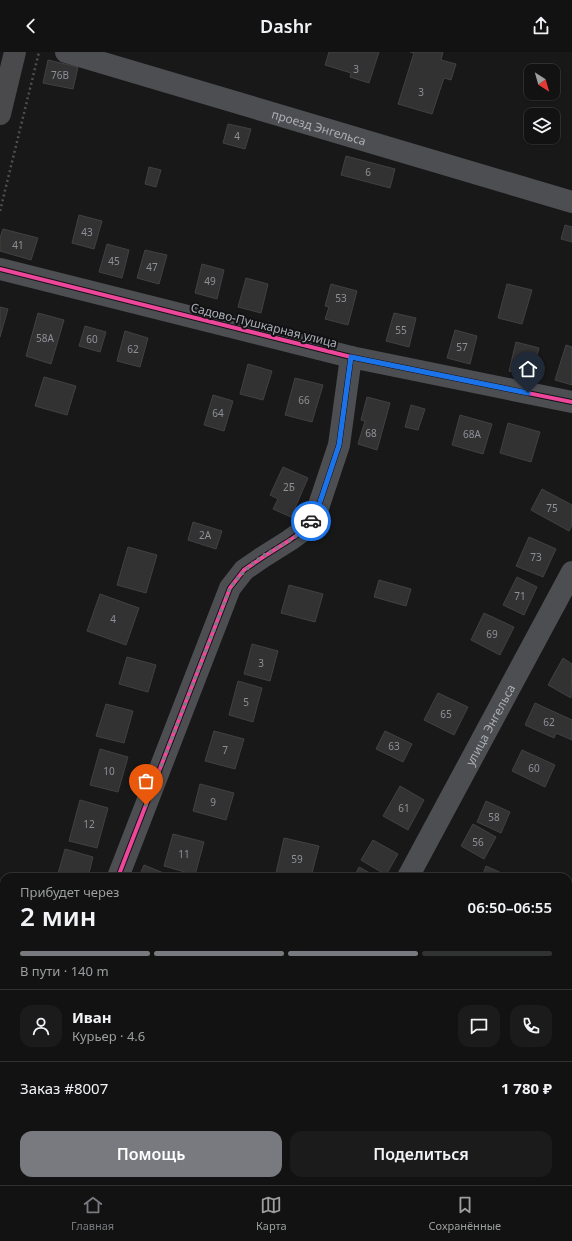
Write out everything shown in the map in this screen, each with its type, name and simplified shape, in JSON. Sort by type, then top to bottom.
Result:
[{"type":"main road","points":[[0,114],[15,52]]},
{"type":"street","name":"проезд Энгельса","points":[[66,52],[572,202]]},
{"type":"street","name":"Садово-Пушкарная улица","points":[[0,269],[351,357],[572,402]]},
{"type":"street","points":[[120,873],[230,588],[244,570],[308,527],[317,511],[339,445],[351,357]]},
{"type":"street","name":"улица Энгельса","points":[[410,873],[572,572]]},
{"type":"path","points":[[0,211],[39,52]]},
{"type":"building","points":[[329,52],[379,52],[369,83],[350,77],[351,73],[325,65]]},
{"type":"building","points":[[410,52],[443,52],[441,60],[456,64],[451,80],[444,78],[432,114],[398,104],[414,53]]},
{"type":"building","points":[[48,60],[78,67],[73,89],[43,83]]},
{"type":"building","points":[[228,124],[251,129],[245,149],[223,143]]},
{"type":"building","points":[[346,156],[395,169],[390,188],[341,175]]},
{"type":"building","points":[[149,167],[161,170],[156,187],[145,184]]},
{"type":"building","points":[[79,215],[102,221],[94,249],[72,243]]},
{"type":"building","points":[[565,225],[572,227],[572,242],[561,239]]},
{"type":"building","points":[[3,229],[38,238],[31,260],[0,251],[0,238]]},
{"type":"building","points":[[107,244],[129,250],[122,278],[99,272]]},
{"type":"building","points":[[145,250],[167,255],[159,284],[137,278]]},
{"type":"building","points":[[202,264],[224,270],[217,299],[195,293]]},
{"type":"building","points":[[246,278],[268,284],[261,313],[238,307]]},
{"type":"building","points":[[331,284],[357,291],[348,325],[325,319],[329,307],[325,306]]},
{"type":"building","points":[[507,284],[532,290],[522,324],[498,318]]},
{"type":"building","points":[[0,307],[8,309],[0,337]]},
{"type":"building","points":[[38,313],[64,320],[51,364],[26,356]]},
{"type":"building","points":[[394,313],[416,318],[409,347],[386,341]]},
{"type":"building","points":[[85,326],[106,332],[100,352],[79,346]]},
{"type":"building","points":[[455,330],[477,336],[470,364],[447,358]]},
{"type":"building","points":[[125,331],[148,338],[140,367],[117,361]]},
{"type":"building","points":[[516,342],[539,348],[531,377],[509,371]]},
{"type":"building","points":[[566,345],[572,347],[572,385],[555,380]]},
{"type":"building","points":[[248,364],[272,371],[263,400],[240,394]]},
{"type":"building","points":[[44,377],[76,386],[67,415],[35,406]]},
{"type":"building","points":[[295,378],[323,385],[312,422],[285,415]]},
{"type":"building","points":[[213,395],[233,401],[224,431],[204,425]]},
{"type":"building","points":[[367,397],[390,403],[377,450],[358,444],[365,421],[361,420]]},
{"type":"building","points":[[411,405],[425,409],[418,430],[405,427]]},
{"type":"building","points":[[460,415],[492,424],[483,454],[452,445]]},
{"type":"building","points":[[508,423],[540,432],[531,462],[500,453]]},
{"type":"building","points":[[283,467],[308,478],[291,517],[273,509],[278,499],[270,495]]},
{"type":"building","points":[[542,489],[572,505],[572,525],[569,531],[531,510]]},
{"type":"building","points":[[193,522],[222,531],[216,549],[188,540]]},
{"type":"building","points":[[529,537],[556,549],[543,577],[516,566]]},
{"type":"building","points":[[128,547],[157,555],[146,593],[117,585]]},
{"type":"building","points":[[517,577],[537,587],[524,615],[503,605]]},
{"type":"building","points":[[379,580],[411,589],[406,606],[374,597]]},
{"type":"building","points":[[289,585],[323,594],[315,622],[281,613]]},
{"type":"building","points":[[100,594],[139,608],[126,645],[87,631]]},
{"type":"building","points":[[484,613],[514,627],[500,655],[471,640]]},
{"type":"building","points":[[252,644],[278,651],[270,681],[244,674]]},
{"type":"building","points":[[127,657],[156,665],[148,692],[119,684]]},
{"type":"building","points":[[563,658],[572,664],[571,698],[548,685]]},
{"type":"building","points":[[238,681],[262,688],[253,722],[229,715]]},
{"type":"building","points":[[438,693],[468,707],[454,735],[424,720]]},
{"type":"building","points":[[535,703],[572,720],[572,740],[556,733],[554,738],[525,725]]},
{"type":"building","points":[[106,704],[133,711],[124,743],[96,736]]},
{"type":"building","points":[[214,731],[244,739],[235,769],[205,761]]},
{"type":"building","points":[[385,731],[412,744],[403,762],[376,749]]},
{"type":"building","points":[[100,749],[128,757],[118,792],[90,785]]},
{"type":"building","points":[[522,750],[555,765],[545,787],[512,771]]},
{"type":"building","points":[[200,784],[234,793],[226,820],[193,811]]},
{"type":"building","points":[[400,786],[424,800],[408,830],[383,816]]},
{"type":"building","points":[[80,800],[108,808],[97,848],[69,841]]},
{"type":"building","points":[[486,801],[510,812],[501,833],[477,822]]},
{"type":"building","points":[[473,824],[496,837],[484,859],[461,846]]},
{"type":"building","points":[[173,834],[204,842],[196,873],[188,873],[164,866]]},
{"type":"building","points":[[284,838],[319,846],[312,873],[276,873]]},
{"type":"building","points":[[373,840],[398,854],[387,873],[383,873],[361,860]]},
{"type":"building","points":[[65,849],[93,857],[89,873],[58,873]]},
{"type":"building","points":[[144,865],[164,873],[141,873]]},
{"type":"building","points":[[486,866],[502,873],[483,873]]},
{"type":"building","points":[[359,867],[370,873],[356,873]]},
{"type":"cycle path","points":[[0,269],[351,357],[572,402]]},
{"type":"cycle path","points":[[120,873],[230,588],[244,570],[308,527],[317,511],[339,445],[351,357]]},
{"type":"way so far","points":[[146,805],[230,588],[244,570],[308,527],[311,521]]},
{"type":"route","points":[[311,521],[317,511],[339,445],[351,357],[528,393]]}]
